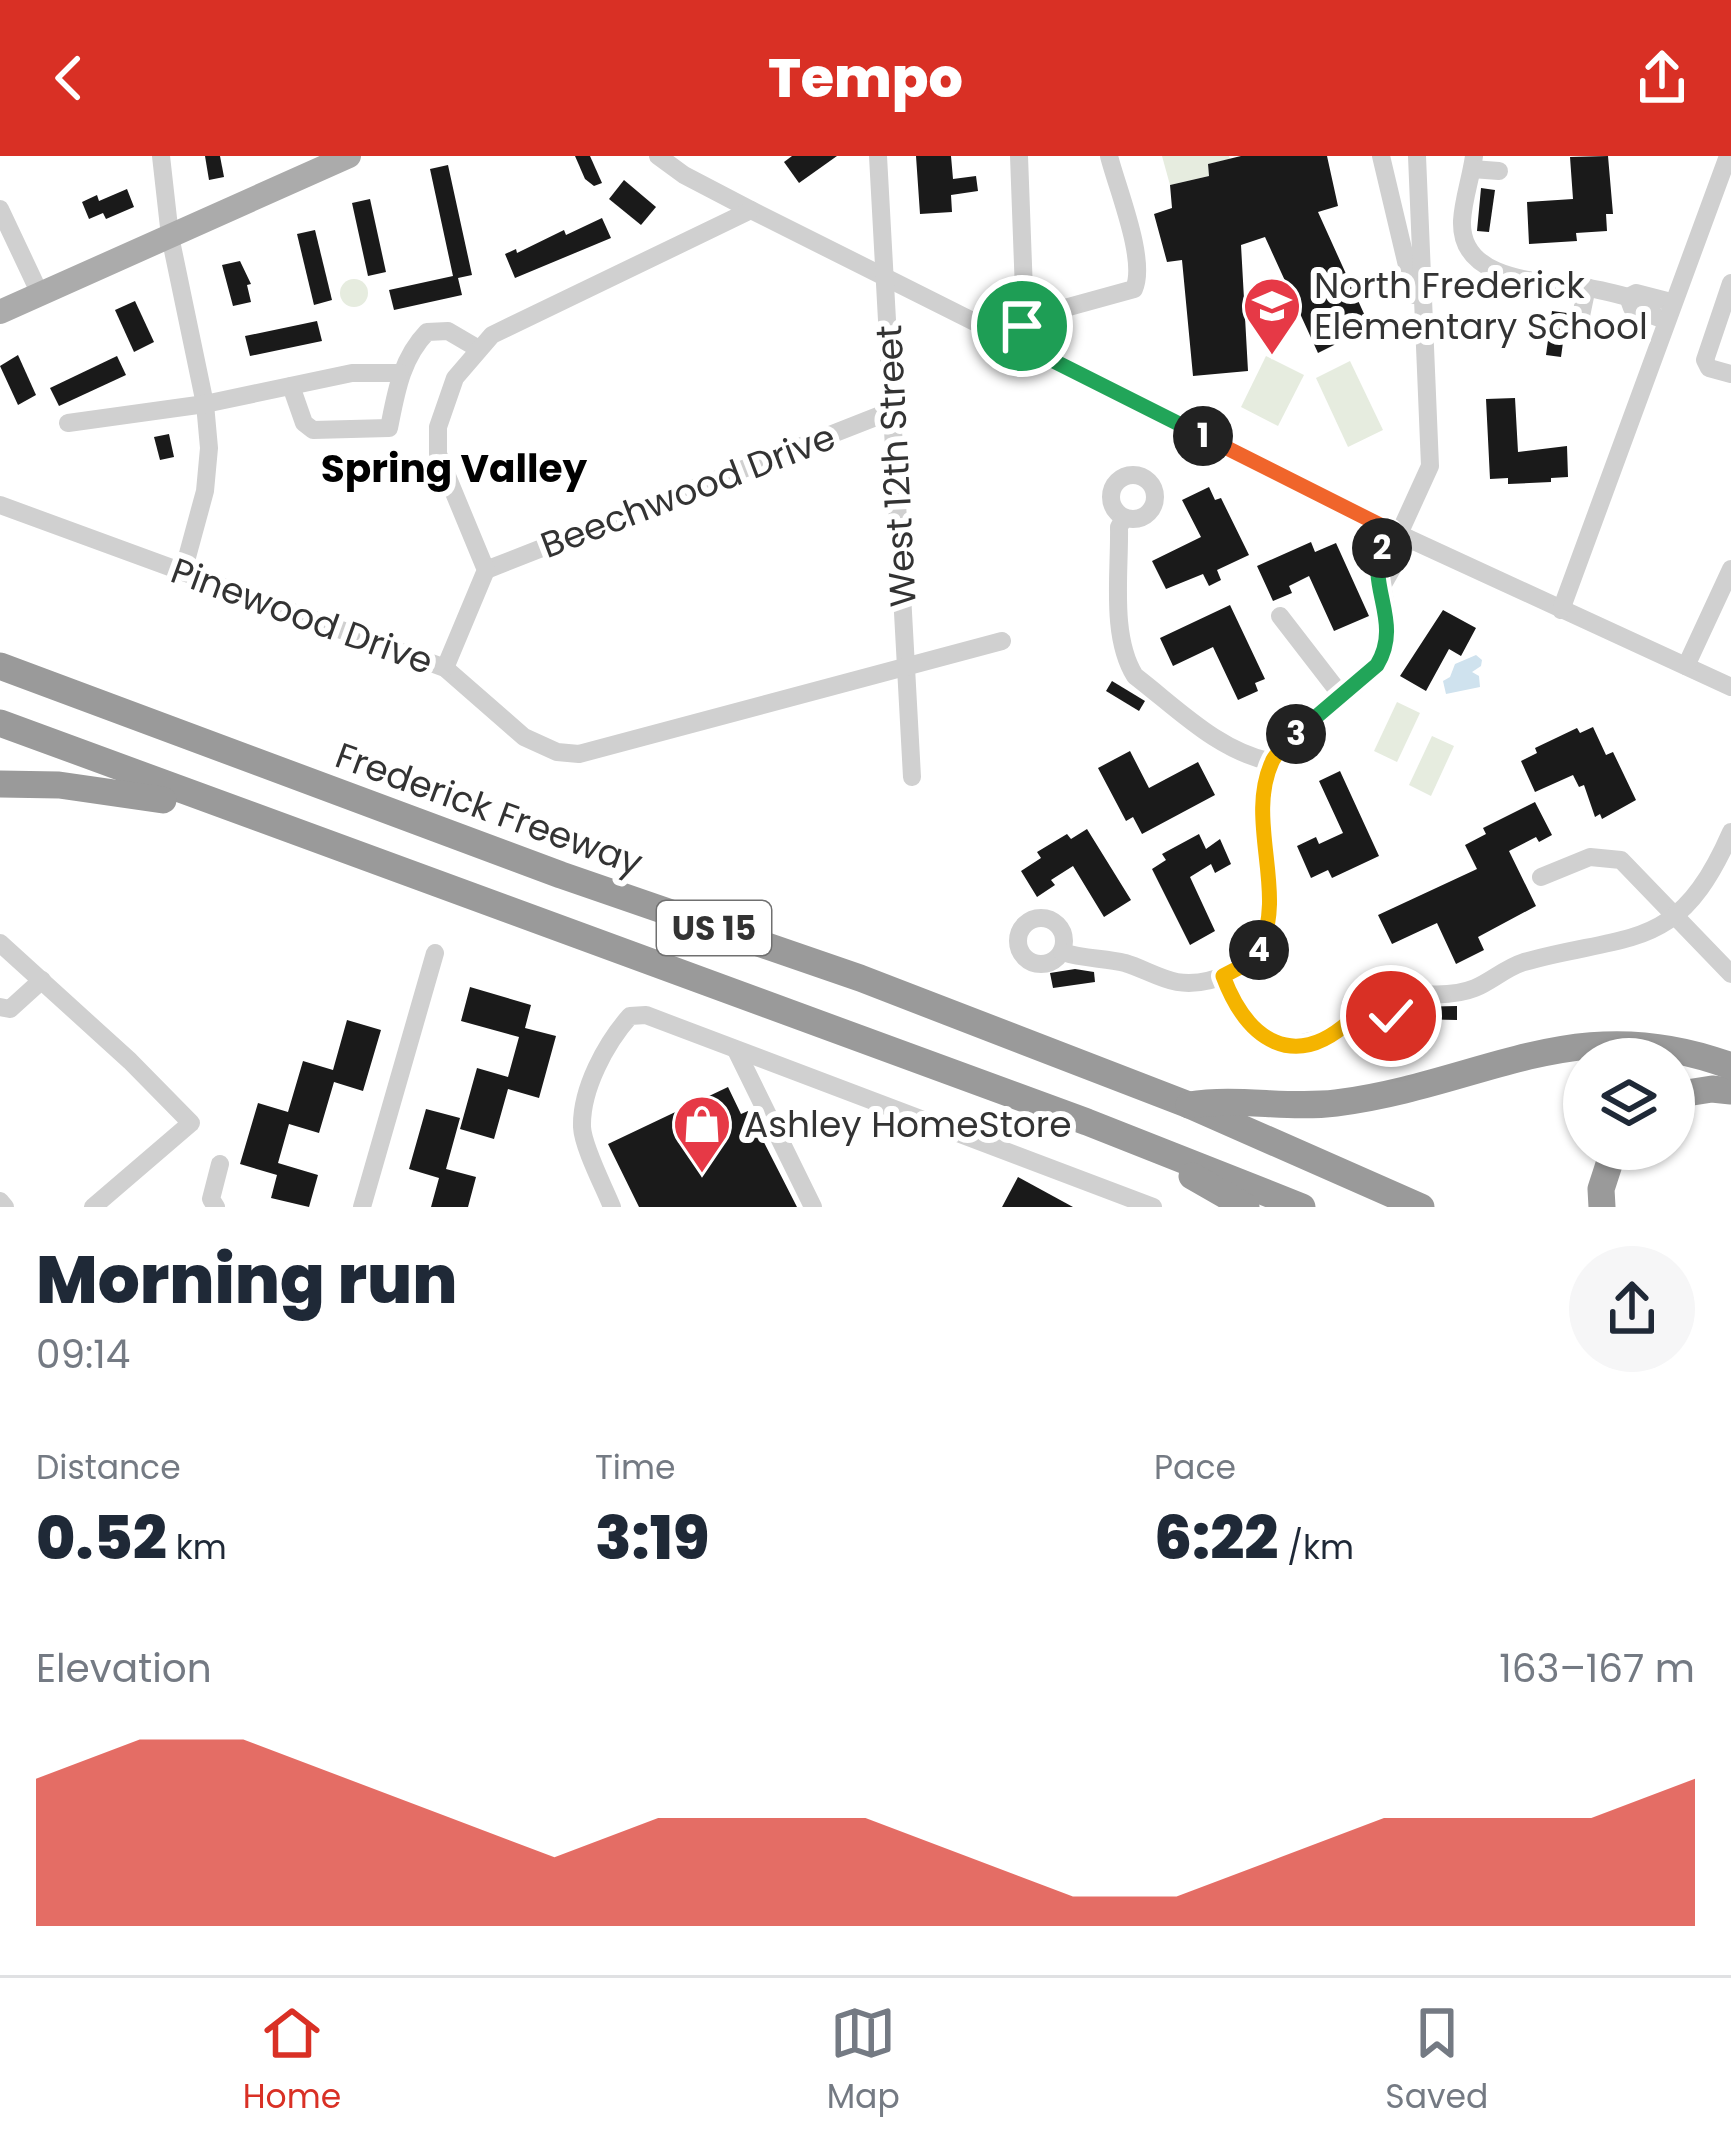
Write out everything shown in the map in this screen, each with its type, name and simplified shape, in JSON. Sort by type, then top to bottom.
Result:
[{"type":"highway","name":"Frederick Freeway","points":[[0,666],[561,875],[860,978],[1190,1105],[1420,1207]]},
{"type":"highway","name":"US 15","points":[[0,723],[1087,1122],[1302,1207]]},
{"type":"highway","points":[[0,784],[119,790],[249,818]]},
{"type":"highway","points":[[1190,1105],[1225,1099],[1262,1104],[1337,1103],[1552,1050],[1600,1043],[1658,1046],[1731,1066]]},
{"type":"highway","points":[[1695,1091],[1731,1091]]},
{"type":"highway","points":[[1087,1122],[1246,1207]]},
{"type":"highway","points":[[1602,1207],[1607,1170]]},
{"type":"main road","points":[[0,312],[350,156]]},
{"type":"street","points":[[160,156],[170,236],[205,404],[208,448],[205,491],[183,572]]},
{"type":"street","points":[[658,156],[751,210],[1399,534],[1731,687]]},
{"type":"street","name":"West 12th Street","points":[[878,156],[912,777]]},
{"type":"street","points":[[1014,341],[1025,320],[1019,156]]},
{"type":"street","points":[[1025,320],[1134,290],[1138,283],[1135,252],[1109,156]]},
{"type":"street","points":[[1382,156],[1421,322]]},
{"type":"street","points":[[1062,952],[1085,960],[1121,962],[1176,982],[1223,976],[1250,962],[1270,920],[1264,821],[1272,762],[1300,730],[1377,665],[1385,651],[1388,632],[1376,572],[1378,559],[1399,534],[1430,466],[1417,156]]},
{"type":"street","points":[[1561,610],[1727,156]]},
{"type":"street","points":[[1499,172],[1473,163],[1462,223],[1487,278],[1587,287],[1628,297],[1636,292],[1668,311]]},
{"type":"street","points":[[0,209],[40,294]]},
{"type":"street","points":[[445,668],[485,570],[438,454],[438,427],[454,378],[492,335],[751,210]]},
{"type":"street","points":[[1582,316],[1587,287]]},
{"type":"street","points":[[1730,287],[1723,335],[1705,360],[1709,368],[1731,374]]},
{"type":"street","points":[[292,386],[304,423],[313,430],[389,428],[400,374],[427,332],[448,331],[477,348]]},
{"type":"street","points":[[68,423],[205,404],[352,373],[400,374]]},
{"type":"street","name":"Beechwood Drive","points":[[485,570],[891,411]]},
{"type":"street","name":"Pinewood Drive","points":[[0,505],[445,668],[524,737],[556,752],[578,754],[1002,641]]},
{"type":"street","points":[[1124,518],[1119,526],[1121,642],[1135,676],[1220,742],[1244,756],[1272,762]]},
{"type":"street","points":[[1685,666],[1731,569]]},
{"type":"street","points":[[1280,616],[1341,695]]},
{"type":"street","points":[[1382,991],[1392,1009],[1382,1027],[1362,1028],[1352,1019],[1349,1005],[1356,993],[1369,987],[1446,993],[1470,990],[1523,963],[1638,937],[1677,914],[1703,888],[1731,832]]},
{"type":"street","points":[[1541,877],[1590,856],[1621,860],[1731,974]]},
{"type":"street","points":[[0,943],[191,1123],[93,1207]]},
{"type":"street","points":[[362,1207],[435,953]]},
{"type":"street","points":[[1223,976],[1239,1015],[1286,1047],[1335,1035],[1352,1019]]},
{"type":"street","points":[[0,1007],[10,1010],[41,980]]},
{"type":"street","points":[[612,1207],[582,1130],[587,1095],[612,1036],[630,1016],[646,1015],[1152,1207]]},
{"type":"street","points":[[736,1052],[813,1207]]},
{"type":"street","points":[[216,1207],[212,1199],[220,1164]]},
{"type":"shaded area","points":[[1162,156],[1230,159],[1208,164],[1209,176],[1170,185]]},
{"type":"shaded area","points":[[354,279],[364,283],[368,293],[364,303],[354,307],[344,303],[340,293],[344,283]]},
{"type":"shaded area","points":[[1266,356],[1304,375],[1278,426],[1241,407]]},
{"type":"shaded area","points":[[1350,361],[1383,430],[1348,447],[1316,378]]},
{"type":"shaded area","points":[[1397,702],[1420,713],[1397,762],[1374,751]]},
{"type":"shaded area","points":[[1432,736],[1454,746],[1431,796],[1409,785]]},
{"type":"water","points":[[1476,655],[1481,666],[1472,672],[1479,676],[1480,687],[1446,694],[1443,681],[1455,664]]},
{"type":"building","points":[[205,156],[220,156],[224,177],[209,180]]},
{"type":"building","points":[[575,156],[590,156],[602,183],[594,186],[585,179]]},
{"type":"building","points":[[792,156],[837,156],[799,183],[784,162]]},
{"type":"building","points":[[916,156],[951,156],[953,179],[976,176],[978,191],[951,195],[952,212],[920,214]]},
{"type":"building","name":"North Frederick Elementary School","points":[[1241,156],[1327,156],[1338,206],[1318,212],[1370,327],[1318,353],[1265,237],[1241,245],[1248,371],[1193,376],[1182,260],[1167,262],[1154,214],[1172,208],[1170,185],[1209,176],[1208,164]]},
{"type":"building","points":[[1608,156],[1613,214],[1606,214],[1607,231],[1576,233],[1577,241],[1529,244],[1527,202],[1573,199],[1570,157]]},
{"type":"building","points":[[448,165],[472,275],[458,278],[462,295],[394,310],[389,290],[453,276],[430,169]]},
{"type":"building","points":[[624,180],[656,207],[641,225],[609,199]]},
{"type":"building","points":[[1481,188],[1495,190],[1489,232],[1477,231]]},
{"type":"building","points":[[127,189],[134,207],[106,219],[103,213],[89,219],[82,202],[97,195],[99,201]]},
{"type":"building","points":[[370,199],[386,272],[368,276],[352,203]]},
{"type":"building","points":[[602,218],[611,238],[515,278],[505,254]]},
{"type":"building","points":[[315,230],[332,300],[314,305],[297,234]]},
{"type":"building","points":[[240,261],[251,284],[247,285],[251,302],[233,306],[222,265]]},
{"type":"building","points":[[135,301],[154,342],[134,352],[115,310]]},
{"type":"building","points":[[1552,311],[1567,313],[1561,357],[1546,355]]},
{"type":"building","points":[[317,321],[322,341],[250,356],[245,336]]},
{"type":"building","points":[[18,355],[36,395],[18,405],[0,366]]},
{"type":"building","points":[[117,356],[126,375],[59,406],[50,388]]},
{"type":"building","points":[[1515,398],[1518,452],[1567,446],[1568,477],[1508,484],[1508,478],[1490,479],[1486,399]]},
{"type":"building","points":[[169,434],[174,457],[160,460],[154,437]]},
{"type":"building","points":[[1209,487],[1215,500],[1221,498],[1249,555],[1217,570],[1221,580],[1209,586],[1203,574],[1166,589],[1152,561],[1201,537],[1182,500]]},
{"type":"building","points":[[1311,542],[1315,552],[1336,543],[1369,616],[1334,631],[1309,576],[1289,586],[1292,593],[1273,601],[1257,566]]},
{"type":"building","points":[[1230,605],[1265,679],[1255,683],[1258,691],[1238,700],[1213,647],[1173,666],[1160,638]]},
{"type":"building","points":[[1443,610],[1476,628],[1461,656],[1449,649],[1426,691],[1400,676]]},
{"type":"building","points":[[1112,681],[1145,701],[1139,711],[1106,691]]},
{"type":"building","points":[[1593,727],[1606,755],[1613,752],[1636,800],[1602,819],[1600,814],[1595,817],[1584,785],[1579,787],[1573,775],[1535,792],[1521,761],[1537,753],[1535,748],[1577,728],[1580,733]]},
{"type":"building","points":[[1130,751],[1149,788],[1198,762],[1215,795],[1142,834],[1133,817],[1126,821],[1098,768]]},
{"type":"building","points":[[1340,771],[1379,856],[1332,878],[1328,870],[1311,878],[1297,846],[1316,837],[1319,844],[1343,833],[1319,781]]},
{"type":"building","points":[[1535,802],[1552,835],[1539,842],[1536,837],[1509,851],[1536,906],[1478,937],[1484,950],[1456,964],[1437,923],[1392,944],[1378,915],[1477,869],[1465,845],[1486,834],[1483,828]]},
{"type":"building","points":[[1087,829],[1131,900],[1104,917],[1073,866],[1051,880],[1055,885],[1037,897],[1021,871],[1041,858],[1037,852],[1067,834],[1071,839]]},
{"type":"building","points":[[1199,834],[1206,849],[1220,839],[1231,864],[1215,873],[1211,864],[1190,877],[1215,931],[1190,945],[1152,869],[1166,860],[1162,854]]},
{"type":"building","points":[[1094,972],[1095,982],[1053,988],[1050,973]]},
{"type":"building","points":[[470,987],[531,1005],[525,1028],[556,1036],[539,1098],[508,1089],[494,1139],[460,1129],[477,1068],[508,1077],[519,1037],[461,1021]]},
{"type":"building","points":[[1457,1006],[1457,1020],[1413,1019],[1413,1007]]},
{"type":"building","points":[[347,1020],[381,1030],[363,1091],[334,1082],[319,1133],[289,1124],[278,1163],[318,1175],[309,1207],[271,1198],[277,1175],[240,1164],[258,1103],[288,1112],[303,1061],[333,1070]]},
{"type":"building","name":"Ashley HomeStore","points":[[728,1087],[741,1114],[748,1111],[797,1207],[639,1207],[608,1144]]},
{"type":"building","points":[[426,1109],[460,1118],[446,1169],[476,1177],[468,1207],[431,1207],[439,1178],[409,1169]]},
{"type":"building","points":[[1018,1177],[1073,1207],[1002,1207]]},
{"type":"place","name":"North Frederick Elementary School","points":[[1272,357]]},
{"type":"place","name":"Ashley HomeStore","points":[[702,1175]]},
{"type":"district","name":"Spring Valley","points":[[454,468]]},
{"type":"route","points":[[1022,326],[1014,341],[1390,530],[1376,572],[1387,611],[1385,651],[1377,665],[1300,730],[1272,762],[1264,821],[1270,920],[1250,962],[1223,976],[1239,1015],[1272,1042],[1286,1047],[1335,1035],[1352,1019],[1362,1028],[1376,1030],[1391,1016]]}]
